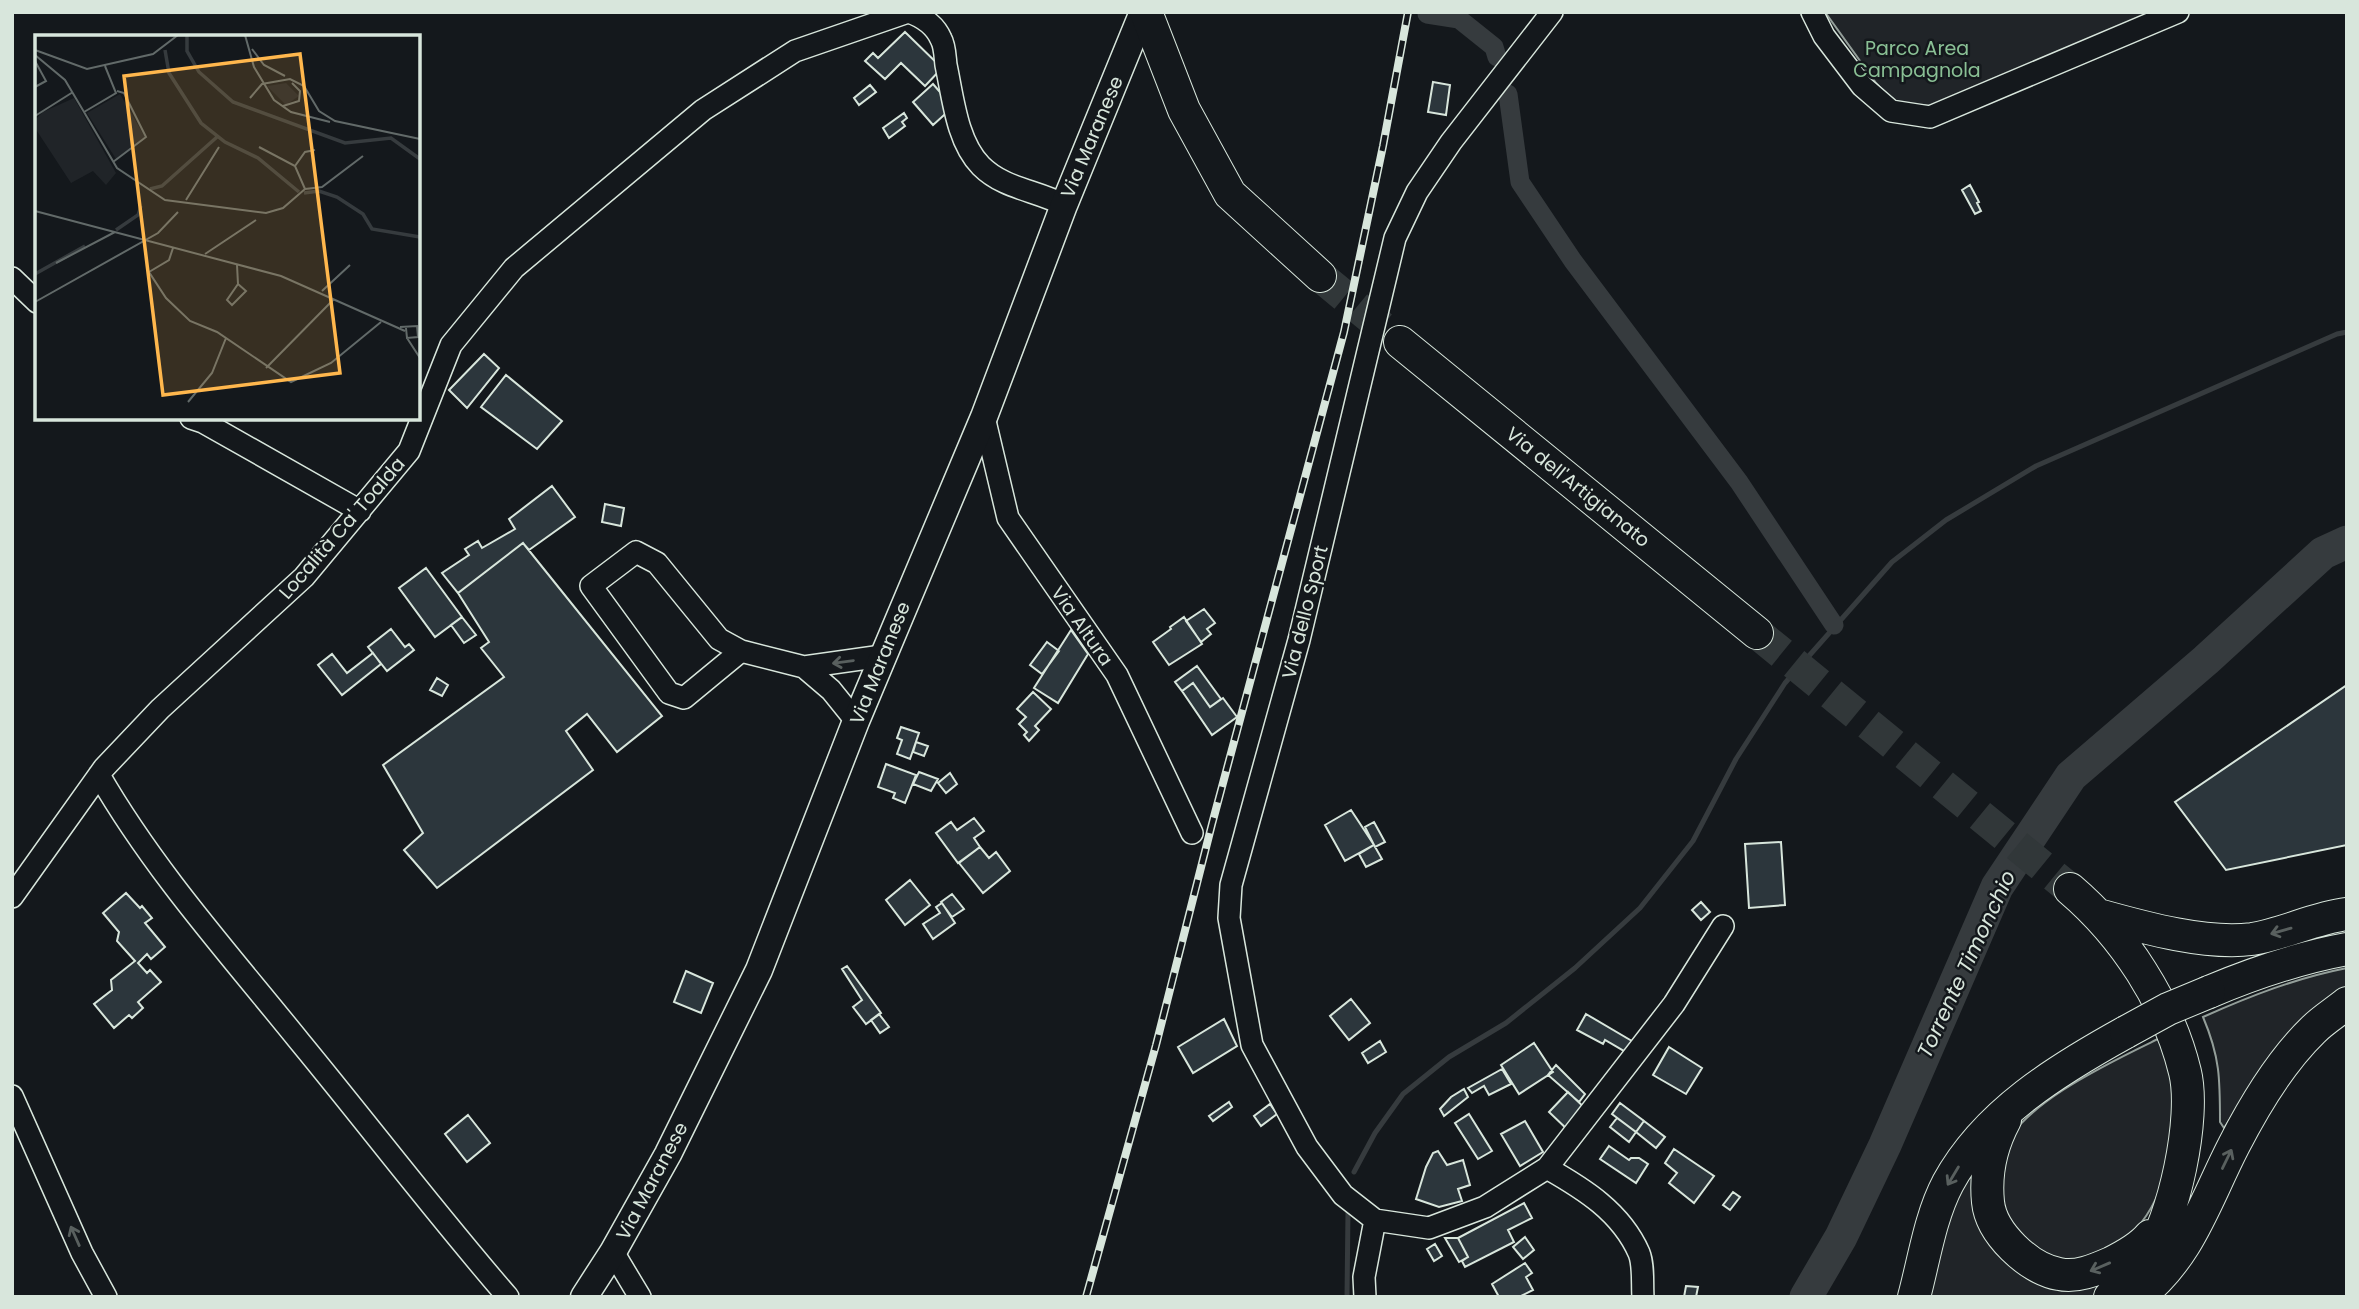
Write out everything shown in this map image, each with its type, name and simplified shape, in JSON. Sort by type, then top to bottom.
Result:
[{"type":"highway","points":[[1144,12],[1184,110],[1230,194],[1320,276]]},
{"type":"highway","name":"Via dell'Artigianato","points":[[1400,342],[1757,633]]},
{"type":"highway","points":[[2086,903],[2200,938],[2252,939],[2347,914]]},
{"type":"highway","points":[[2086,903],[2133,959],[2150,986],[2164,1012],[2186,1073],[2188,1125],[2169,1209],[2148,1255],[2110,1297]]},
{"type":"highway","points":[[2086,903],[2137,945],[2180,1000],[2203,1072],[2206,1124],[2190,1208],[2172,1248],[2136,1297]]},
{"type":"highway","points":[[1914,1297],[1934,1219],[1947,1185],[1970,1148],[2013,1106],[2070,1064],[2168,1009],[2253,973],[2305,956],[2347,948]]},
{"type":"highway","points":[[2136,1297],[2155,1284],[2189,1240],[2235,1142],[2271,1079],[2312,1031],[2347,1003]]},
{"type":"highway","points":[[2013,1106],[1995,1139],[1988,1165],[1988,1205],[2001,1233],[2023,1259],[2060,1275],[2090,1272],[2143,1244],[2169,1209]]},
{"type":"main road","name":"Via Maranese","points":[[584,1297],[613,1252],[668,1154],[759,970],[882,656],[984,417],[1064,205],[1144,12]]},
{"type":"street","name":"Località Ca' Toalda","points":[[12,897],[99,775],[160,709],[304,576],[409,451],[451,345],[514,268],[703,110],[795,51],[908,12],[922,17],[942,40],[957,113],[967,146],[980,165],[999,181],[1052,198],[1064,205]]},
{"type":"street","name":"Via dello Sport","points":[[1368,1214],[1343,1195],[1307,1147],[1252,1045],[1229,918],[1231,885],[1299,640],[1395,238],[1417,192],[1451,142],[1552,12]]},
{"type":"street","points":[[1812,12],[1824,36],[1862,86],[1891,111],[1930,117],[2178,12]]},
{"type":"street","points":[[12,278],[35,300]]},
{"type":"street","name":"Via Altura","points":[[984,417],[1008,519],[1117,675],[1192,833]]},
{"type":"street","points":[[196,420],[360,511]]},
{"type":"street","points":[[741,652],[684,698],[670,693],[591,586],[636,552],[657,563],[719,639],[741,652],[804,667],[882,656]]},
{"type":"street","points":[[804,667],[831,690],[856,721]]},
{"type":"street","points":[[99,775],[128,824],[171,882],[458,1240],[508,1297]]},
{"type":"street","points":[[1364,1297],[1368,1214],[1429,1228],[1485,1207],[1547,1168],[1674,1004],[1723,926]]},
{"type":"street","points":[[12,1096],[82,1253],[106,1297]]},
{"type":"street","points":[[1547,1168],[1584,1189],[1615,1215],[1640,1255],[1643,1297]]},
{"type":"street","points":[[613,1252],[640,1297]]},
{"type":"green space","name":"Parco Area Campagnola","points":[[1825,12],[2155,12],[1935,106],[1896,104],[1876,83]]},
{"type":"green space","points":[[2347,968],[2347,987],[2300,1026],[2267,1064],[2224,1128],[2220,1122],[2216,1056],[2203,1017],[2274,988]]},
{"type":"green space","points":[[2160,1038],[2173,1084],[2175,1119],[2170,1159],[2157,1197],[2135,1230],[2117,1246],[2072,1260],[2048,1258],[2025,1244],[2004,1217],[1998,1171],[2001,1155],[2010,1137],[2026,1119],[2069,1086]]},
{"type":"green space","points":[[1974,1161],[2009,1262],[2115,1280],[2094,1297],[1923,1297],[1944,1217]]},
{"type":"building","points":[[905,32],[942,68],[925,86],[901,63],[885,79],[865,61],[873,53],[878,58]]},
{"type":"building","points":[[1433,82],[1450,85],[1446,115],[1428,112]]},
{"type":"building","points":[[933,84],[953,107],[933,125],[913,102]]},
{"type":"building","points":[[870,85],[876,92],[859,105],[854,98]]},
{"type":"building","points":[[904,113],[907,118],[902,122],[905,126],[889,138],[883,128]]},
{"type":"building","points":[[1970,185],[1981,211],[1975,214],[1962,190]]},
{"type":"building","points":[[484,354],[499,368],[467,408],[449,390]]},
{"type":"building","points":[[506,375],[562,421],[537,449],[481,407]]},
{"type":"building","points":[[552,486],[575,517],[529,550],[523,543],[458,593],[442,573],[469,555],[465,549],[478,541],[482,548],[515,529],[509,519]]},
{"type":"building","points":[[605,504],[624,508],[621,526],[602,522]]},
{"type":"building","points":[[523,543],[662,716],[617,752],[587,714],[566,731],[593,770],[437,888],[404,850],[423,833],[383,765],[504,677],[481,648],[489,642],[458,593]]},
{"type":"building","points":[[426,568],[462,617],[435,637],[399,588]]},
{"type":"building","points":[[1204,609],[1215,623],[1207,629],[1211,634],[1201,642],[1186,621]]},
{"type":"building","points":[[462,617],[476,635],[464,643],[451,625]]},
{"type":"building","points":[[1184,617],[1202,644],[1169,665],[1153,642]]},
{"type":"building","points":[[391,629],[405,647],[409,644],[414,650],[387,671],[368,647]]},
{"type":"building","points":[[1071,630],[1088,654],[1058,703],[1034,688]]},
{"type":"building","points":[[1047,642],[1059,651],[1042,674],[1030,665]]},
{"type":"building","points":[[373,653],[381,664],[342,695],[318,665],[332,654],[347,673]]},
{"type":"building","points":[[1197,666],[1221,699],[1210,707],[1193,683],[1182,691],[1175,682]]},
{"type":"building","points":[[437,678],[448,685],[442,696],[430,690]]},
{"type":"building","points":[[1193,683],[1210,707],[1223,698],[1237,717],[1212,735],[1182,691]]},
{"type":"building","points":[[2347,685],[2347,845],[2226,870],[2175,802]]},
{"type":"building","points":[[1033,692],[1051,709],[1035,726],[1039,730],[1029,741],[1024,735],[1027,732],[1019,724],[1026,717],[1017,709]]},
{"type":"building","points":[[901,727],[919,733],[910,759],[897,754],[902,740],[897,738]]},
{"type":"building","points":[[916,742],[928,746],[924,756],[913,752]]},
{"type":"building","points":[[886,764],[916,775],[905,803],[893,798],[895,793],[878,787]]},
{"type":"building","points":[[919,772],[938,779],[931,791],[913,784]]},
{"type":"building","points":[[950,773],[957,784],[946,793],[938,783]]},
{"type":"building","points":[[1351,810],[1374,845],[1345,861],[1325,825]]},
{"type":"building","points":[[974,818],[984,831],[974,838],[980,847],[958,863],[936,833],[951,822],[957,830]]},
{"type":"building","points":[[1374,822],[1385,842],[1375,847],[1365,827]]},
{"type":"building","points":[[1781,842],[1785,905],[1749,908],[1745,844]]},
{"type":"building","points":[[1374,845],[1382,859],[1366,867],[1359,854]]},
{"type":"building","points":[[980,847],[989,858],[996,852],[1010,871],[983,893],[959,863]]},
{"type":"building","points":[[910,880],[930,905],[905,925],[886,900]]},
{"type":"building","points":[[126,893],[152,918],[145,923],[165,947],[151,959],[147,954],[138,963],[147,973],[150,970],[161,982],[138,1002],[143,1008],[132,1018],[129,1015],[114,1028],[94,1004],[112,990],[111,980],[135,961],[117,941],[119,932],[103,913]]},
{"type":"building","points":[[952,894],[964,909],[952,917],[941,902]]},
{"type":"building","points":[[1701,902],[1710,912],[1701,920],[1692,910]]},
{"type":"building","points":[[942,903],[955,923],[933,939],[923,924],[940,913],[936,907]]},
{"type":"building","points":[[847,966],[881,1013],[866,1024],[853,1007],[862,1000],[842,969]]},
{"type":"building","points":[[686,971],[713,983],[701,1013],[674,1002]]},
{"type":"building","points":[[1351,999],[1370,1023],[1349,1040],[1330,1016]]},
{"type":"building","points":[[879,1014],[889,1027],[880,1033],[871,1020]]},
{"type":"building","points":[[1586,1014],[1637,1044],[1631,1055],[1605,1040],[1603,1044],[1577,1030]]},
{"type":"building","points":[[1224,1019],[1237,1046],[1193,1073],[1178,1047]]},
{"type":"building","points":[[1380,1041],[1386,1052],[1368,1063],[1362,1053]]},
{"type":"building","points":[[1534,1043],[1553,1072],[1519,1094],[1501,1065]]},
{"type":"building","points":[[1669,1047],[1702,1068],[1686,1094],[1653,1075]]},
{"type":"building","points":[[1556,1065],[1585,1094],[1579,1102],[1548,1075]]},
{"type":"building","points":[[1502,1069],[1511,1084],[1489,1095],[1484,1086],[1472,1093],[1468,1088]]},
{"type":"building","points":[[1464,1089],[1468,1097],[1444,1116],[1440,1109],[1451,1097]]},
{"type":"building","points":[[1568,1092],[1589,1112],[1570,1132],[1549,1112]]},
{"type":"building","points":[[1229,1102],[1232,1107],[1213,1121],[1209,1116]]},
{"type":"building","points":[[1620,1103],[1644,1121],[1636,1132],[1612,1114]]},
{"type":"building","points":[[1270,1104],[1277,1114],[1261,1126],[1254,1116]]},
{"type":"building","points":[[1469,1114],[1492,1151],[1478,1159],[1455,1123]]},
{"type":"building","points":[[468,1115],[490,1143],[467,1162],[445,1134]]},
{"type":"building","points":[[1617,1118],[1636,1132],[1629,1142],[1610,1127]]},
{"type":"building","points":[[1525,1121],[1543,1152],[1520,1166],[1501,1134]]},
{"type":"building","points":[[1644,1121],[1665,1137],[1656,1148],[1636,1132]]},
{"type":"building","points":[[1609,1146],[1629,1160],[1639,1158],[1648,1164],[1636,1183],[1600,1159]]},
{"type":"building","points":[[1674,1149],[1714,1176],[1694,1203],[1669,1183],[1677,1173],[1665,1163]]},
{"type":"building","points":[[1438,1151],[1447,1165],[1463,1160],[1470,1185],[1458,1189],[1462,1201],[1439,1207],[1416,1199],[1426,1167],[1433,1153]]},
{"type":"building","points":[[1733,1192],[1740,1197],[1730,1210],[1723,1205]]},
{"type":"building","points":[[1524,1203],[1532,1218],[1508,1230],[1514,1242],[1465,1267],[1462,1261],[1468,1257],[1458,1238]]},
{"type":"building","points":[[1525,1237],[1534,1250],[1523,1259],[1513,1247]]},
{"type":"building","points":[[1445,1238],[1458,1238],[1468,1257],[1459,1262]]},
{"type":"building","points":[[1435,1244],[1442,1256],[1434,1261],[1427,1249]]},
{"type":"building","points":[[1525,1263],[1532,1273],[1526,1277],[1533,1290],[1519,1297],[1499,1297],[1492,1284]]},
{"type":"building","points":[[1686,1286],[1698,1287],[1696,1297],[1684,1297]]},
{"type":"waterway","points":[[1427,14],[1459,19],[1494,47],[1497,57]]},
{"type":"waterway","points":[[1508,94],[1520,182],[1573,261],[1739,482],[1834,625]]},
{"type":"waterway","points":[[1354,1172],[1375,1133],[1403,1094],[1449,1057],[1506,1023],[1575,968],[1640,908],[1693,841],[1736,759],[1785,683],[1892,562],[1946,520],[2036,466],[2337,334],[2347,332]]},
{"type":"waterway","name":"Torrente Timonchio","points":[[1806,1297],[1841,1237],[1885,1145],[1997,887],[2071,776],[2206,660],[2323,553],[2347,542]]},
{"type":"waterway","points":[[1347,1297],[1348,1211]]},
{"type":"tunnel","points":[[1320,276],[1400,342]]},
{"type":"tunnel","points":[[1757,633],[2070,889]]},
{"type":"railway","points":[[1086,1297],[1156,1045],[1212,824],[1344,332],[1408,12]]}]
